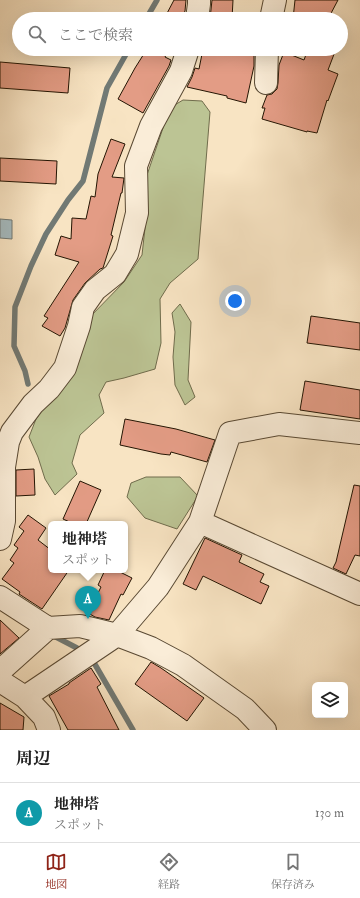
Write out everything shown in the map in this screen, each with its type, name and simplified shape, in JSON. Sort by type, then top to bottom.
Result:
[{"type":"street","points":[[197,12],[199,0]]},
{"type":"street","points":[[272,12],[275,0]]},
{"type":"street","points":[[0,539],[4,521],[4,467],[8,442],[12,432],[33,404],[50,389],[65,368],[80,326],[83,307],[95,290],[114,274],[127,254],[137,213],[136,166],[151,126],[181,71],[186,56]]},
{"type":"street","points":[[266,83],[267,56]]},
{"type":"street","points":[[25,697],[117,635],[158,587],[200,522],[230,433],[279,424],[360,433]]},
{"type":"street","points":[[200,522],[360,594]]},
{"type":"street","points":[[0,597],[48,628],[80,626],[117,635],[151,648],[183,666],[245,709],[265,730]]},
{"type":"street","points":[[0,671],[48,628]]},
{"type":"street","points":[[0,681],[25,697],[44,717],[49,730]]},
{"type":"green space","points":[[183,100],[202,101],[210,112],[198,259],[170,283],[160,299],[161,343],[155,369],[106,382],[99,395],[104,413],[80,435],[72,463],[77,474],[55,495],[45,479],[38,457],[29,437],[36,419],[51,397],[88,319],[124,282],[142,255],[146,219],[147,175],[164,125],[173,106]]},
{"type":"green space","points":[[180,304],[191,322],[188,380],[195,397],[185,405],[175,385],[173,357],[175,332],[172,313]]},
{"type":"green space","points":[[146,477],[180,477],[198,496],[177,529],[145,518],[127,497],[131,483]]},
{"type":"water","points":[[0,219],[12,220],[12,239],[0,238]]},
{"type":"building","points":[[174,0],[186,0],[184,12],[168,12]]},
{"type":"building","points":[[212,0],[233,0],[232,12],[211,12]]},
{"type":"building","points":[[295,0],[338,0],[332,12],[294,12]]},
{"type":"building","points":[[143,56],[166,56],[171,60],[143,113],[118,99]]},
{"type":"building","points":[[202,56],[254,56],[254,66],[246,103],[227,98],[227,96],[187,87],[195,68],[199,69]]},
{"type":"building","points":[[282,56],[294,56],[304,60],[305,56],[333,56],[328,70],[338,74],[328,101],[327,100],[317,133],[307,132],[262,119],[265,108],[262,108],[267,95],[272,94],[277,89],[279,65]]},
{"type":"building","points":[[0,62],[70,68],[68,93],[0,88]]},
{"type":"building","points":[[111,139],[125,144],[112,177],[124,178],[122,193],[111,235],[113,236],[103,268],[85,283],[73,300],[65,328],[60,336],[42,326],[48,318],[44,316],[79,262],[55,255],[61,236],[71,239],[72,218],[86,219],[91,196],[95,197],[98,174]]},
{"type":"building","points":[[0,158],[57,161],[56,184],[0,181]]},
{"type":"building","points":[[311,316],[360,323],[360,350],[307,343]]},
{"type":"building","points":[[305,381],[360,390],[360,419],[300,410]]},
{"type":"building","points":[[125,419],[176,429],[215,440],[207,462],[171,452],[170,455],[161,454],[120,445]]},
{"type":"building","points":[[34,469],[35,495],[16,496],[16,470]]},
{"type":"building","points":[[80,481],[101,490],[87,521],[67,521],[63,519]]},
{"type":"building","points":[[354,485],[360,486],[360,556],[355,555],[346,574],[333,568],[336,562]]},
{"type":"building","points":[[28,515],[46,528],[38,540],[48,548],[48,573],[67,573],[42,609],[19,594],[20,592],[2,579],[14,563],[10,560],[18,548],[14,545],[24,531],[19,527]]},
{"type":"building","points":[[205,538],[242,555],[239,562],[264,574],[260,582],[269,586],[261,604],[203,576],[196,590],[183,584]]},
{"type":"building","points":[[104,573],[122,573],[132,578],[123,595],[121,594],[109,620],[95,617],[88,613],[101,587],[98,585]]},
{"type":"building","points":[[0,620],[19,638],[0,654]]},
{"type":"building","points":[[151,662],[204,698],[187,721],[135,684]]},
{"type":"building","points":[[91,668],[101,684],[97,687],[119,730],[68,730],[49,696]]},
{"type":"building","points":[[0,703],[24,717],[23,730],[0,730]]},
{"type":"waterway","points":[[150,12],[157,0]]},
{"type":"waterway","points":[[28,384],[25,371],[14,346],[15,307],[31,266],[46,234],[68,200],[83,181],[107,88],[125,56]]},
{"type":"waterway","points":[[54,636],[77,648]]},
{"type":"waterway","points":[[93,661],[133,730]]},
{"type":"place","name":"地神塔","points":[[88,619]]}]
